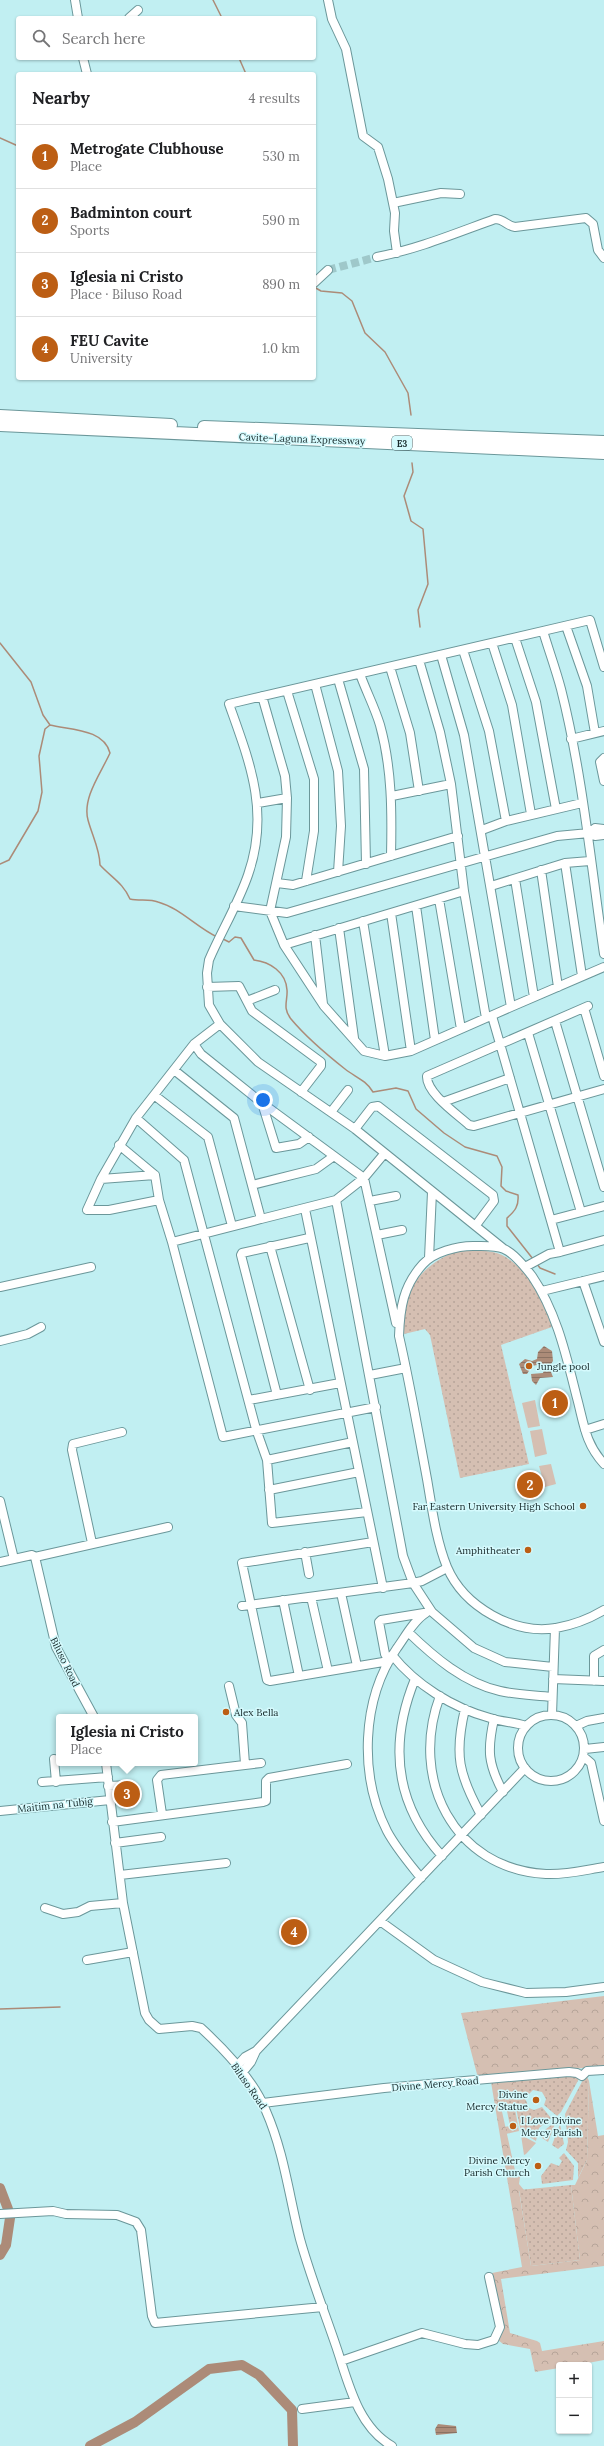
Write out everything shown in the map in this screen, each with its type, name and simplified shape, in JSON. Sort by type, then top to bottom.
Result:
[{"type":"highway","name":"Cavite–Laguna Expressway","points":[[0,416],[200,431],[604,453]]},
{"type":"highway","name":"Cavite–Laguna Expressway","points":[[0,425],[185,430]]},
{"type":"highway","name":"Cavite–Laguna Expressway","points":[[200,431],[604,442]]},
{"type":"street","points":[[75,0],[78,16]]},
{"type":"street","points":[[328,0],[332,19],[346,49],[363,136],[378,147],[393,203],[394,233],[398,253]]},
{"type":"street","points":[[131,16],[138,10]]},
{"type":"street","points":[[84,60],[87,72]]},
{"type":"street","points":[[393,203],[441,194],[460,194]]},
{"type":"street","points":[[377,257],[398,253],[497,219],[509,226],[515,227],[586,218],[593,224],[598,250],[604,258]]},
{"type":"street","points":[[316,281],[328,270]]},
{"type":"street","points":[[604,667],[590,620],[229,704],[253,775],[258,803],[254,856],[234,906],[209,960],[207,987],[209,1005],[220,1024],[258,1062],[356,1130],[504,1249],[529,1266],[558,1324],[590,1446],[604,1464]]},
{"type":"street","points":[[566,626],[587,686],[595,733]]},
{"type":"street","points":[[543,631],[561,689],[589,833],[590,861],[604,954]]},
{"type":"street","points":[[515,638],[536,702],[556,809]]},
{"type":"street","points":[[492,643],[512,705],[531,814]]},
{"type":"street","points":[[463,650],[489,731],[506,821]]},
{"type":"street","points":[[442,655],[464,734],[487,858],[511,1007]]},
{"type":"street","points":[[418,660],[440,732],[451,784],[464,891],[489,1017],[510,1078],[560,1252]]},
{"type":"street","points":[[390,667],[410,733],[419,791]]},
{"type":"street","points":[[360,674],[380,724],[392,796],[392,856]]},
{"type":"street","points":[[338,679],[364,769],[366,864]]},
{"type":"street","points":[[315,684],[338,771],[341,826],[338,872]]},
{"type":"street","points":[[287,691],[314,779],[314,831],[306,881]]},
{"type":"street","points":[[262,696],[284,776],[287,798],[286,837],[270,911],[284,945],[324,1006],[367,1053],[385,1056],[411,1051],[604,967]]},
{"type":"street","points":[[571,739],[604,731]]},
{"type":"street","points":[[604,758],[600,762],[604,781]]},
{"type":"street","points":[[392,796],[451,784]]},
{"type":"street","points":[[258,803],[287,798]]},
{"type":"street","points":[[482,830],[531,814],[582,803]]},
{"type":"street","points":[[589,833],[595,828],[604,829]]},
{"type":"street","points":[[234,906],[287,913],[487,858],[557,836],[589,833],[595,836],[604,835]]},
{"type":"street","points":[[277,883],[293,885],[458,836]]},
{"type":"street","points":[[491,886],[565,863],[590,861]]},
{"type":"street","points":[[565,863],[582,976]]},
{"type":"street","points":[[541,870],[558,987]]},
{"type":"street","points":[[515,878],[534,997]]},
{"type":"street","points":[[284,945],[464,891]]},
{"type":"street","points":[[439,899],[461,1029]]},
{"type":"street","points":[[416,906],[435,1040]]},
{"type":"street","points":[[391,913],[411,1051]]},
{"type":"street","points":[[363,921],[385,1056]]},
{"type":"street","points":[[339,928],[354,1038]]},
{"type":"street","points":[[315,935],[324,1006]]},
{"type":"street","points":[[207,987],[239,986],[252,1011],[321,1062],[321,1066],[301,1092]]},
{"type":"street","points":[[247,1002],[275,990]]},
{"type":"street","points":[[604,1076],[586,1007],[500,1046],[427,1076],[430,1088],[443,1102],[469,1125],[474,1126],[549,1103],[604,1089]]},
{"type":"street","points":[[556,1021],[604,1187]]},
{"type":"street","points":[[159,1200],[109,1210],[88,1210],[101,1179],[136,1118],[194,1044],[220,1024]]},
{"type":"street","points":[[528,1033],[582,1212]]},
{"type":"street","points":[[194,1044],[202,1054],[262,1103],[364,1178],[378,1235],[406,1368],[436,1523],[447,1568],[458,1586],[471,1600],[487,1612],[523,1627],[555,1628],[579,1622],[604,1610]]},
{"type":"street","points":[[174,1070],[234,1118],[261,1219]]},
{"type":"street","points":[[443,1102],[510,1078]]},
{"type":"street","points":[[331,1112],[348,1090]]},
{"type":"street","points":[[154,1095],[208,1137],[232,1226]]},
{"type":"street","points":[[262,1103],[276,1148],[299,1144],[309,1137]]},
{"type":"street","points":[[356,1130],[372,1107],[378,1106],[493,1195],[494,1201],[476,1225]]},
{"type":"street","points":[[136,1118],[184,1160],[256,1429],[267,1460],[272,1522],[275,1523],[367,1512]]},
{"type":"street","points":[[119,1146],[155,1175],[159,1200],[172,1242],[221,1435],[224,1437],[256,1429],[376,1407]]},
{"type":"street","points":[[172,1242],[336,1200],[364,1178],[384,1154]]},
{"type":"street","points":[[252,1185],[316,1169],[334,1156]]},
{"type":"street","points":[[101,1179],[155,1175]]},
{"type":"street","points":[[429,1258],[432,1192]]},
{"type":"street","points":[[370,1201],[396,1196]]},
{"type":"street","points":[[336,1200],[403,1556],[413,1583],[428,1613],[474,1648],[505,1662],[553,1667]]},
{"type":"street","points":[[551,1220],[604,1206]]},
{"type":"street","points":[[305,1209],[309,1238],[383,1588]]},
{"type":"street","points":[[378,1235],[402,1230]]},
{"type":"street","points":[[277,1395],[241,1255],[242,1253],[270,1246],[309,1238]]},
{"type":"street","points":[[529,1266],[550,1254],[604,1240]]},
{"type":"street","points":[[270,1246],[310,1390]]},
{"type":"street","points":[[399,1336],[400,1310],[405,1290],[417,1270],[429,1258],[462,1246],[504,1249]]},
{"type":"street","points":[[0,1287],[91,1267]]},
{"type":"street","points":[[542,1290],[604,1276]]},
{"type":"street","points":[[583,1281],[604,1342]]},
{"type":"street","points":[[0,1341],[28,1334],[41,1327]]},
{"type":"street","points":[[370,1375],[406,1368]]},
{"type":"street","points":[[249,1400],[310,1390],[340,1383]]},
{"type":"street","points":[[585,1430],[604,1424]]},
{"type":"street","points":[[92,1543],[72,1450],[73,1444],[122,1432]]},
{"type":"street","points":[[267,1460],[353,1442]]},
{"type":"street","points":[[269,1490],[359,1472]]},
{"type":"street","points":[[0,1501],[14,1559]]},
{"type":"street","points":[[0,1562],[32,1555],[35,1557],[168,1526]]},
{"type":"street","points":[[373,1542],[242,1563],[246,1606],[267,1680],[270,1681],[357,1666],[390,1658]]},
{"type":"street","points":[[305,1552],[309,1574]]},
{"type":"street","name":"Biluso Road","points":[[35,1557],[56,1647],[92,1714]]},
{"type":"street","points":[[246,1606],[413,1583],[422,1581],[447,1568]]},
{"type":"street","points":[[341,1593],[357,1666]]},
{"type":"street","points":[[311,1597],[328,1671]]},
{"type":"street","points":[[283,1600],[299,1676]]},
{"type":"street","points":[[421,1878],[388,1832],[379,1812],[372,1788],[368,1759],[369,1723],[377,1689],[390,1658],[408,1632],[428,1613]]},
{"type":"street","points":[[428,1613],[381,1620],[379,1622],[385,1654],[415,1679],[440,1696],[465,1709],[494,1719],[526,1726]]},
{"type":"street","points":[[552,1715],[555,1628]]},
{"type":"street","points":[[408,1632],[435,1657],[477,1684],[501,1691],[552,1697]]},
{"type":"street","points":[[594,1681],[594,1656],[604,1650]]},
{"type":"street","points":[[415,1679],[401,1720],[399,1754],[401,1774],[410,1809],[418,1825],[442,1856]]},
{"type":"street","points":[[553,1679],[604,1681]]},
{"type":"street","points":[[229,1686],[236,1715],[242,1723],[245,1764]]},
{"type":"street","points":[[440,1696],[430,1728],[428,1755],[432,1782],[440,1804],[462,1835],[482,1853],[527,1871],[547,1874],[569,1873],[604,1867]]},
{"type":"street","points":[[465,1709],[460,1732],[459,1761],[467,1789],[481,1815]]},
{"type":"street","points":[[604,1747],[584,1753],[572,1774],[558,1780],[542,1780],[525,1768],[519,1756],[518,1743],[526,1726],[538,1718],[552,1715],[565,1718],[576,1726],[581,1733],[584,1753],[591,1763],[604,1821]]},
{"type":"street","points":[[576,1726],[587,1721],[604,1718]]},
{"type":"street","points":[[494,1719],[489,1741],[489,1758],[492,1770],[503,1792]]},
{"type":"street","points":[[54,1759],[56,1782]]},
{"type":"street","points":[[162,1814],[158,1780],[161,1775],[261,1762]]},
{"type":"street","points":[[112,1822],[162,1814],[263,1802],[266,1801],[266,1781],[269,1778],[347,1764]]},
{"type":"street","name":"Biluso Road","points":[[106,1766],[123,1903],[143,2005],[149,2020],[159,2029],[192,2026],[202,2028],[239,2070],[263,2103],[278,2141],[301,2240],[355,2402],[378,2434],[392,2446]]},
{"type":"street","points":[[239,2070],[245,2057],[256,2051],[525,1768]]},
{"type":"street","points":[[42,1782],[108,1777]]},
{"type":"street","points":[[108,1786],[131,1785]]},
{"type":"street","name":"Maitim na Tubig","points":[[0,1811],[110,1800]]},
{"type":"street","points":[[115,1843],[161,1837]]},
{"type":"street","points":[[120,1875],[226,1863]]},
{"type":"street","points":[[45,1908],[63,1914],[78,1912],[90,1906],[123,1903]]},
{"type":"street","points":[[380,1921],[434,1960],[482,1982],[526,1993],[566,1992],[604,1987]]},
{"type":"street","points":[[87,1960],[133,1952]]},
{"type":"street","name":"Divine Mercy Road","points":[[263,2103],[384,2088],[569,2072],[577,2072],[582,2076],[587,2071],[604,2070]]},
{"type":"street","points":[[0,2214],[53,2211],[66,2214],[117,2215],[136,2222],[141,2230],[152,2316],[155,2323],[323,2307]]},
{"type":"street","points":[[341,2361],[422,2334],[465,2344],[478,2345],[494,2340],[500,2327],[490,2277]]},
{"type":"street","points":[[302,2409],[355,2402]]},
{"type":"green space","points":[[462,1249],[493,1252],[512,1261],[520,1268],[534,1286],[552,1327],[501,1345],[529,1464],[460,1478],[430,1335],[425,1329],[404,1334],[404,1318],[410,1291],[416,1280],[435,1262]]},
{"type":"green space","points":[[535,1400],[540,1426],[528,1428],[522,1403]]},
{"type":"green space","points":[[542,1429],[547,1454],[535,1457],[530,1431]]},
{"type":"green space","points":[[551,1464],[556,1484],[545,1487],[539,1466]]},
{"type":"green space","points":[[604,1996],[604,2066],[478,2078],[461,2013]]},
{"type":"green space","points":[[586,2074],[589,2081],[587,2160],[578,2178],[578,2163],[566,2150],[568,2142],[565,2114]]},
{"type":"green space","points":[[564,2075],[580,2077],[561,2112],[557,2116],[544,2105],[546,2099],[542,2092],[533,2090],[525,2098],[529,2108],[534,2110],[542,2107],[551,2118],[539,2128],[536,2141],[521,2132],[516,2108],[507,2109],[503,2089],[516,2087],[516,2080]]},
{"type":"green space","points":[[516,2080],[516,2087],[504,2090],[506,2105],[501,2107],[516,2175],[520,2177],[519,2184],[524,2190],[519,2191],[531,2266],[580,2260],[571,2185],[575,2185],[587,2160],[589,2081],[598,2136],[604,2135],[604,2266],[501,2279],[510,2333],[537,2341],[540,2343],[542,2351],[604,2341],[604,2360],[592,2362],[556,2362],[556,2368],[535,2372],[530,2349],[503,2344],[493,2336],[497,2329],[492,2273],[522,2267],[491,2082]]},
{"type":"green space","points":[[515,2109],[519,2131],[506,2134],[504,2127],[510,2126],[507,2111]]},
{"type":"green space","points":[[555,2122],[548,2142],[542,2138],[541,2133]]},
{"type":"green space","points":[[560,2124],[564,2144],[558,2149],[552,2145]]},
{"type":"green space","points":[[521,2135],[536,2143],[524,2155]]},
{"type":"green space","points":[[564,2153],[574,2166],[573,2180],[542,2184],[541,2176],[551,2163],[559,2166],[562,2161],[559,2158]]},
{"type":"green space","points":[[571,2185],[580,2260],[531,2266],[519,2190]]},
{"type":"shaded area","name":"Jungle pool","points":[[544,1346],[552,1351],[553,1361],[549,1367],[553,1377],[540,1378],[536,1385],[532,1381],[531,1374],[543,1373],[544,1370],[542,1364],[532,1366],[527,1374],[523,1374],[519,1364],[525,1359],[532,1361],[537,1359],[538,1352]]},
{"type":"shaded area","points":[[438,2424],[456,2426],[457,2433],[436,2435],[435,2429]]},
{"type":"waterway","points":[[213,0],[221,16]]},
{"type":"waterway","points":[[240,60],[245,72]]},
{"type":"waterway","points":[[0,138],[16,145]]},
{"type":"waterway","points":[[316,288],[321,291],[342,293],[352,301],[365,333],[385,352],[408,393],[411,415]]},
{"type":"waterway","points":[[412,463],[413,472],[404,496],[411,521],[423,529],[428,584],[418,610],[420,627]]},
{"type":"waterway","points":[[0,643],[31,682],[43,715],[50,725],[86,732],[101,739],[107,745],[110,753],[93,786],[87,812],[88,820],[99,854],[100,865],[121,885],[130,899],[152,901],[166,905],[217,937]]},
{"type":"waterway","points":[[0,864],[9,860],[38,811],[42,792],[39,756],[45,729],[50,725]]},
{"type":"waterway","points":[[223,939],[229,942],[235,937],[241,938],[254,960],[266,963],[280,973],[286,984],[286,1008],[291,1019],[316,1045],[345,1069],[364,1082],[373,1092],[396,1088],[408,1091],[416,1109],[444,1133],[465,1147],[497,1156],[502,1167],[501,1186],[506,1191],[518,1195],[516,1208],[507,1218],[507,1226],[533,1259]]},
{"type":"waterway","points":[[537,1264],[540,1268],[555,1274]]},
{"type":"waterway","points":[[0,2009],[60,2007]]},
{"type":"waterway","points":[[0,2188],[8,2209]]},
{"type":"waterway","points":[[0,2255],[6,2245],[10,2218]]},
{"type":"waterway","points":[[90,2446],[135,2422],[209,2369],[242,2365],[259,2375],[292,2410],[293,2446]]},
{"type":"tunnel","points":[[328,270],[377,257]]},
{"type":"place","name":"Jungle pool","points":[[529,1366]]},
{"type":"place","name":"Metrogate Clubhouse","points":[[555,1403]]},
{"type":"place","name":"Badminton court","points":[[530,1485]]},
{"type":"place","name":"Far Eastern University High School","points":[[583,1506]]},
{"type":"place","name":"Amphitheater","points":[[528,1550]]},
{"type":"place","name":"Alex Bella","points":[[226,1712]]},
{"type":"place","name":"Iglesia ni Cristo","points":[[127,1794]]},
{"type":"place","name":"FEU Cavite","points":[[294,1932]]},
{"type":"place","name":"Divine Mercy Statue","points":[[536,2100]]},
{"type":"place","name":"I Love Divine Mercy Parish","points":[[513,2126]]},
{"type":"place","name":"Divine Mercy Parish Church","points":[[538,2166]]}]
